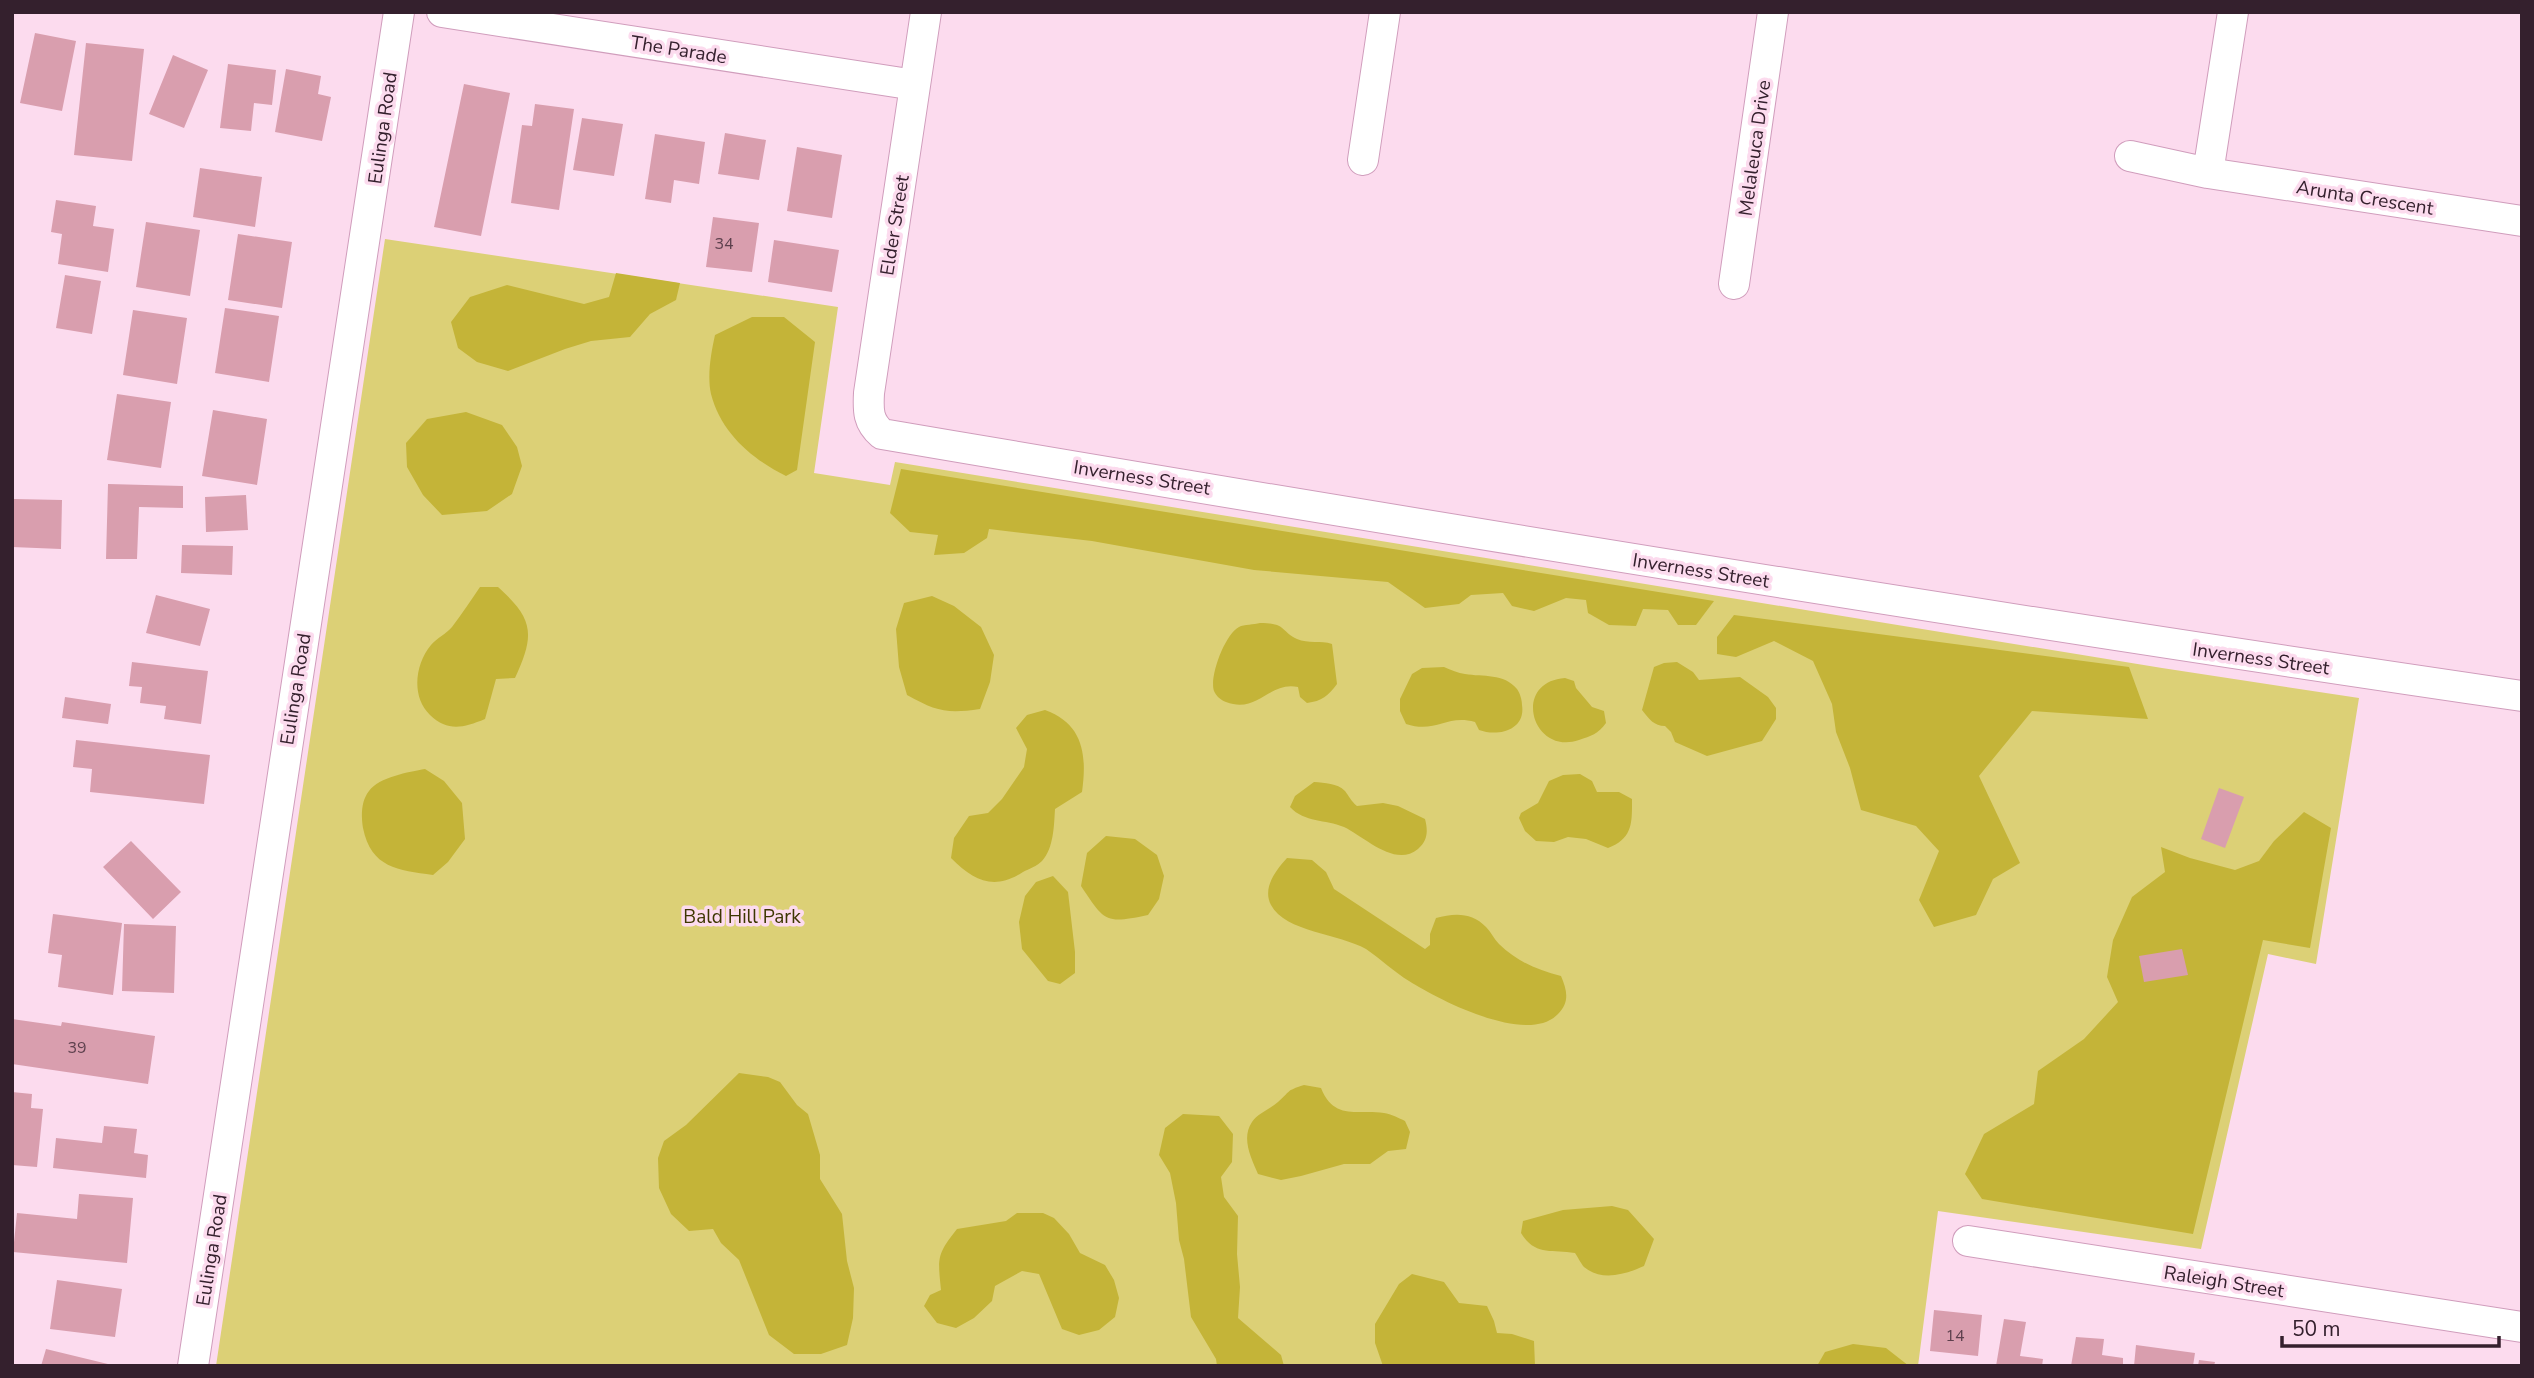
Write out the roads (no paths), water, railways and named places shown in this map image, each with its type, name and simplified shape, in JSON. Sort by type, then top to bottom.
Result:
[{"type":"street","name":"Eulinga Road","points":[[193,1366],[399,12]]},
{"type":"street","name":"The Parade","points":[[442,12],[915,85]]},
{"type":"street","name":"Elder Street","points":[[882,434],[869,418],[869,393],[926,12]]},
{"type":"street","points":[[1363,159],[1385,12]]},
{"type":"street","name":"Melaleuca Drive","points":[[1734,284],[1773,12]]},
{"type":"street","points":[[2207,173],[2233,12]]},
{"type":"street","name":"Arunta Crescent","points":[[2130,156],[2207,173],[2522,221]]},
{"type":"street","name":"Inverness Street","points":[[882,434],[1701,570],[2522,696]]},
{"type":"street","name":"Raleigh Street","points":[[1968,1241],[2522,1327]]},
{"type":"park label","name":"Bald Hill Park","points":[[742,916]]}]
